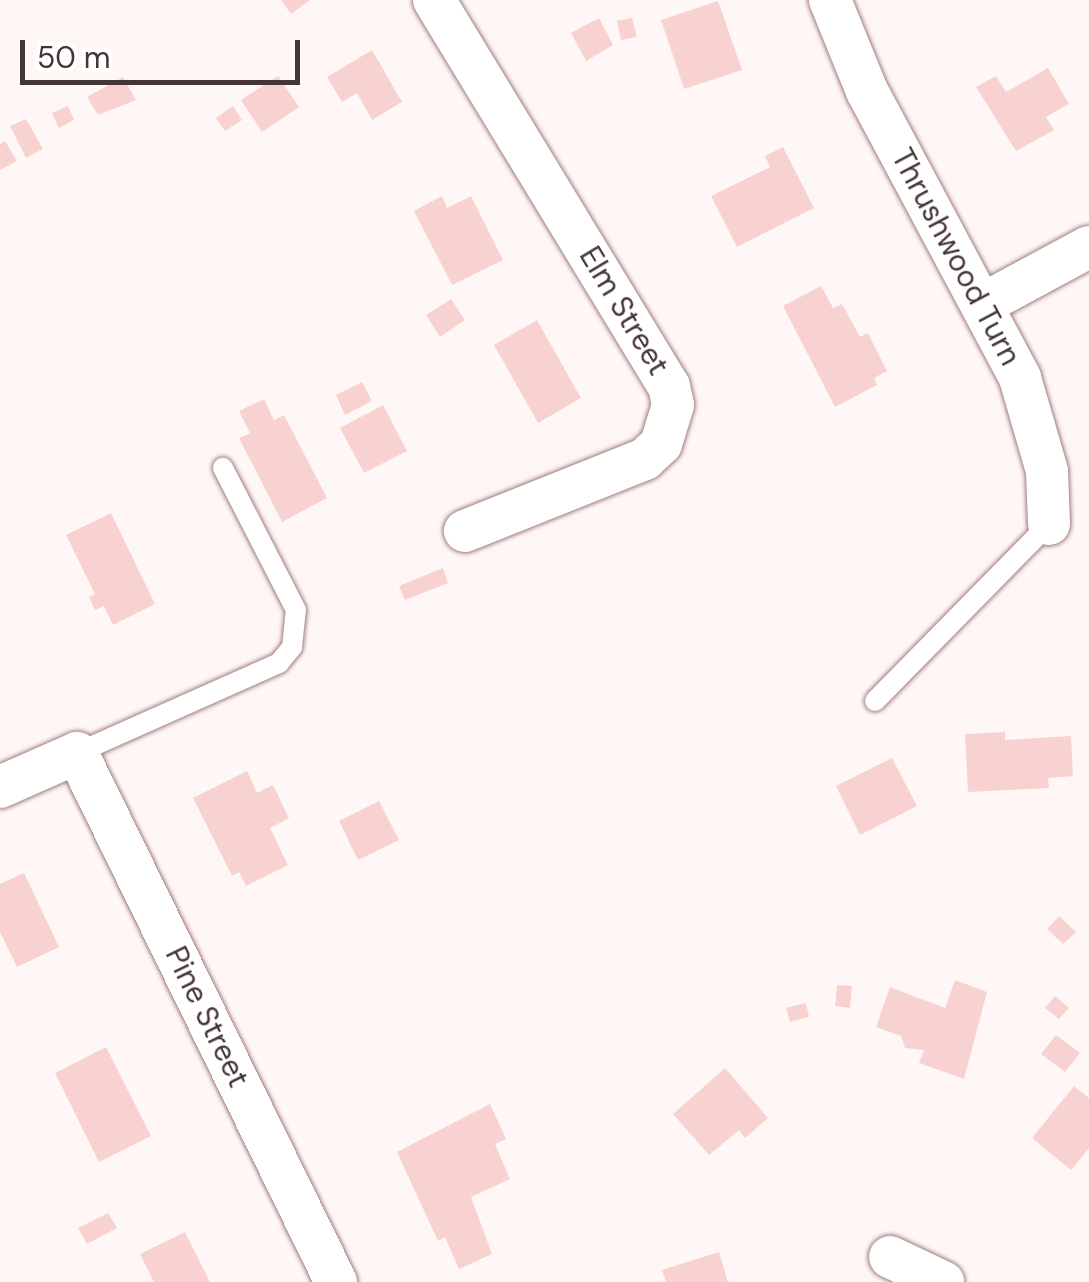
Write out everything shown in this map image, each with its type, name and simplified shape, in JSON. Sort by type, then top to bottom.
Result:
[{"type":"street","name":"Elm Street","points":[[434,0],[669,386],[673,405],[661,444],[644,459],[465,531]]},
{"type":"street","name":"Thrushwood Turn","points":[[830,0],[867,91],[982,304],[1036,418],[1049,524]]},
{"type":"street","points":[[982,304],[1089,247]]},
{"type":"street","points":[[0,787],[78,753]]},
{"type":"street","name":"Pine Street","points":[[78,753],[336,1282]]},
{"type":"street","points":[[890,1257],[943,1282]]},
{"type":"lane","points":[[78,753],[279,663],[292,647],[296,610],[224,468]]},
{"type":"lane","points":[[875,702],[1049,524]]},
{"type":"building","points":[[281,0],[310,0],[291,14]]},
{"type":"building","points":[[718,1],[742,70],[684,89],[661,20]]},
{"type":"building","points":[[599,18],[613,45],[586,61],[571,33]]},
{"type":"building","points":[[632,18],[637,37],[621,40],[617,21]]},
{"type":"building","points":[[372,50],[402,102],[372,120],[357,93],[342,102],[327,77]]},
{"type":"building","points":[[1048,68],[1069,104],[1046,117],[1054,130],[1016,151],[976,87],[996,76],[1006,92]]},
{"type":"building","points":[[278,76],[299,107],[262,132],[241,100]]},
{"type":"building","points":[[123,77],[136,100],[98,115],[87,97]]},
{"type":"building","points":[[68,106],[74,120],[59,128],[52,113]]},
{"type":"building","points":[[233,106],[242,120],[225,131],[216,118]]},
{"type":"building","points":[[26,119],[43,149],[26,158],[10,126]]},
{"type":"building","points":[[5,141],[17,161],[0,170],[0,144]]},
{"type":"building","points":[[783,147],[814,208],[737,247],[711,196],[770,167],[765,156]]},
{"type":"building","points":[[442,196],[447,208],[471,196],[503,260],[452,285],[414,211]]},
{"type":"building","points":[[821,286],[833,308],[842,304],[860,337],[868,333],[887,371],[874,378],[877,385],[835,407],[783,306]]},
{"type":"building","points":[[451,299],[465,320],[440,337],[426,315]]},
{"type":"building","points":[[537,320],[581,398],[538,423],[494,345]]},
{"type":"building","points":[[362,382],[372,401],[345,415],[336,395]]},
{"type":"building","points":[[264,399],[274,420],[284,415],[327,498],[282,522],[239,438],[250,433],[239,411]]},
{"type":"building","points":[[383,405],[407,451],[364,473],[340,428]]},
{"type":"building","points":[[111,513],[155,604],[113,625],[104,606],[95,610],[89,597],[95,594],[66,535]]},
{"type":"building","points":[[443,568],[448,583],[405,600],[399,586]]},
{"type":"building","points":[[1005,732],[1005,740],[1071,736],[1073,776],[1048,778],[1049,788],[968,792],[965,734]]},
{"type":"building","points":[[892,758],[917,806],[860,835],[836,786]]},
{"type":"building","points":[[247,771],[257,793],[273,785],[289,818],[270,828],[288,865],[246,886],[239,872],[232,876],[193,798]]},
{"type":"building","points":[[379,801],[399,840],[358,860],[339,821]]},
{"type":"building","points":[[24,873],[59,947],[17,967],[0,932],[0,884]]},
{"type":"building","points":[[1059,916],[1076,932],[1063,944],[1047,929]]},
{"type":"building","points":[[955,980],[987,992],[964,1079],[919,1063],[924,1050],[905,1048],[901,1036],[876,1027],[890,987],[945,1008]]},
{"type":"building","points":[[837,985],[852,986],[850,1008],[835,1006]]},
{"type":"building","points":[[1055,996],[1069,1008],[1059,1019],[1045,1008]]},
{"type":"building","points":[[806,1003],[809,1017],[790,1022],[786,1008]]},
{"type":"building","points":[[1056,1035],[1080,1053],[1065,1072],[1041,1054]]},
{"type":"building","points":[[106,1047],[151,1136],[99,1162],[55,1073]]},
{"type":"building","points":[[725,1068],[768,1118],[745,1138],[739,1130],[709,1155],[673,1114]]},
{"type":"building","points":[[1074,1086],[1089,1098],[1089,1148],[1071,1170],[1032,1138]]},
{"type":"building","points":[[490,1104],[506,1139],[495,1144],[510,1179],[471,1197],[492,1254],[459,1269],[445,1237],[438,1241],[397,1152]]},
{"type":"building","points":[[108,1213],[117,1228],[87,1244],[78,1228]]},
{"type":"building","points":[[185,1232],[210,1282],[154,1282],[140,1254]]},
{"type":"building","points":[[719,1252],[728,1282],[666,1282],[662,1270]]}]
